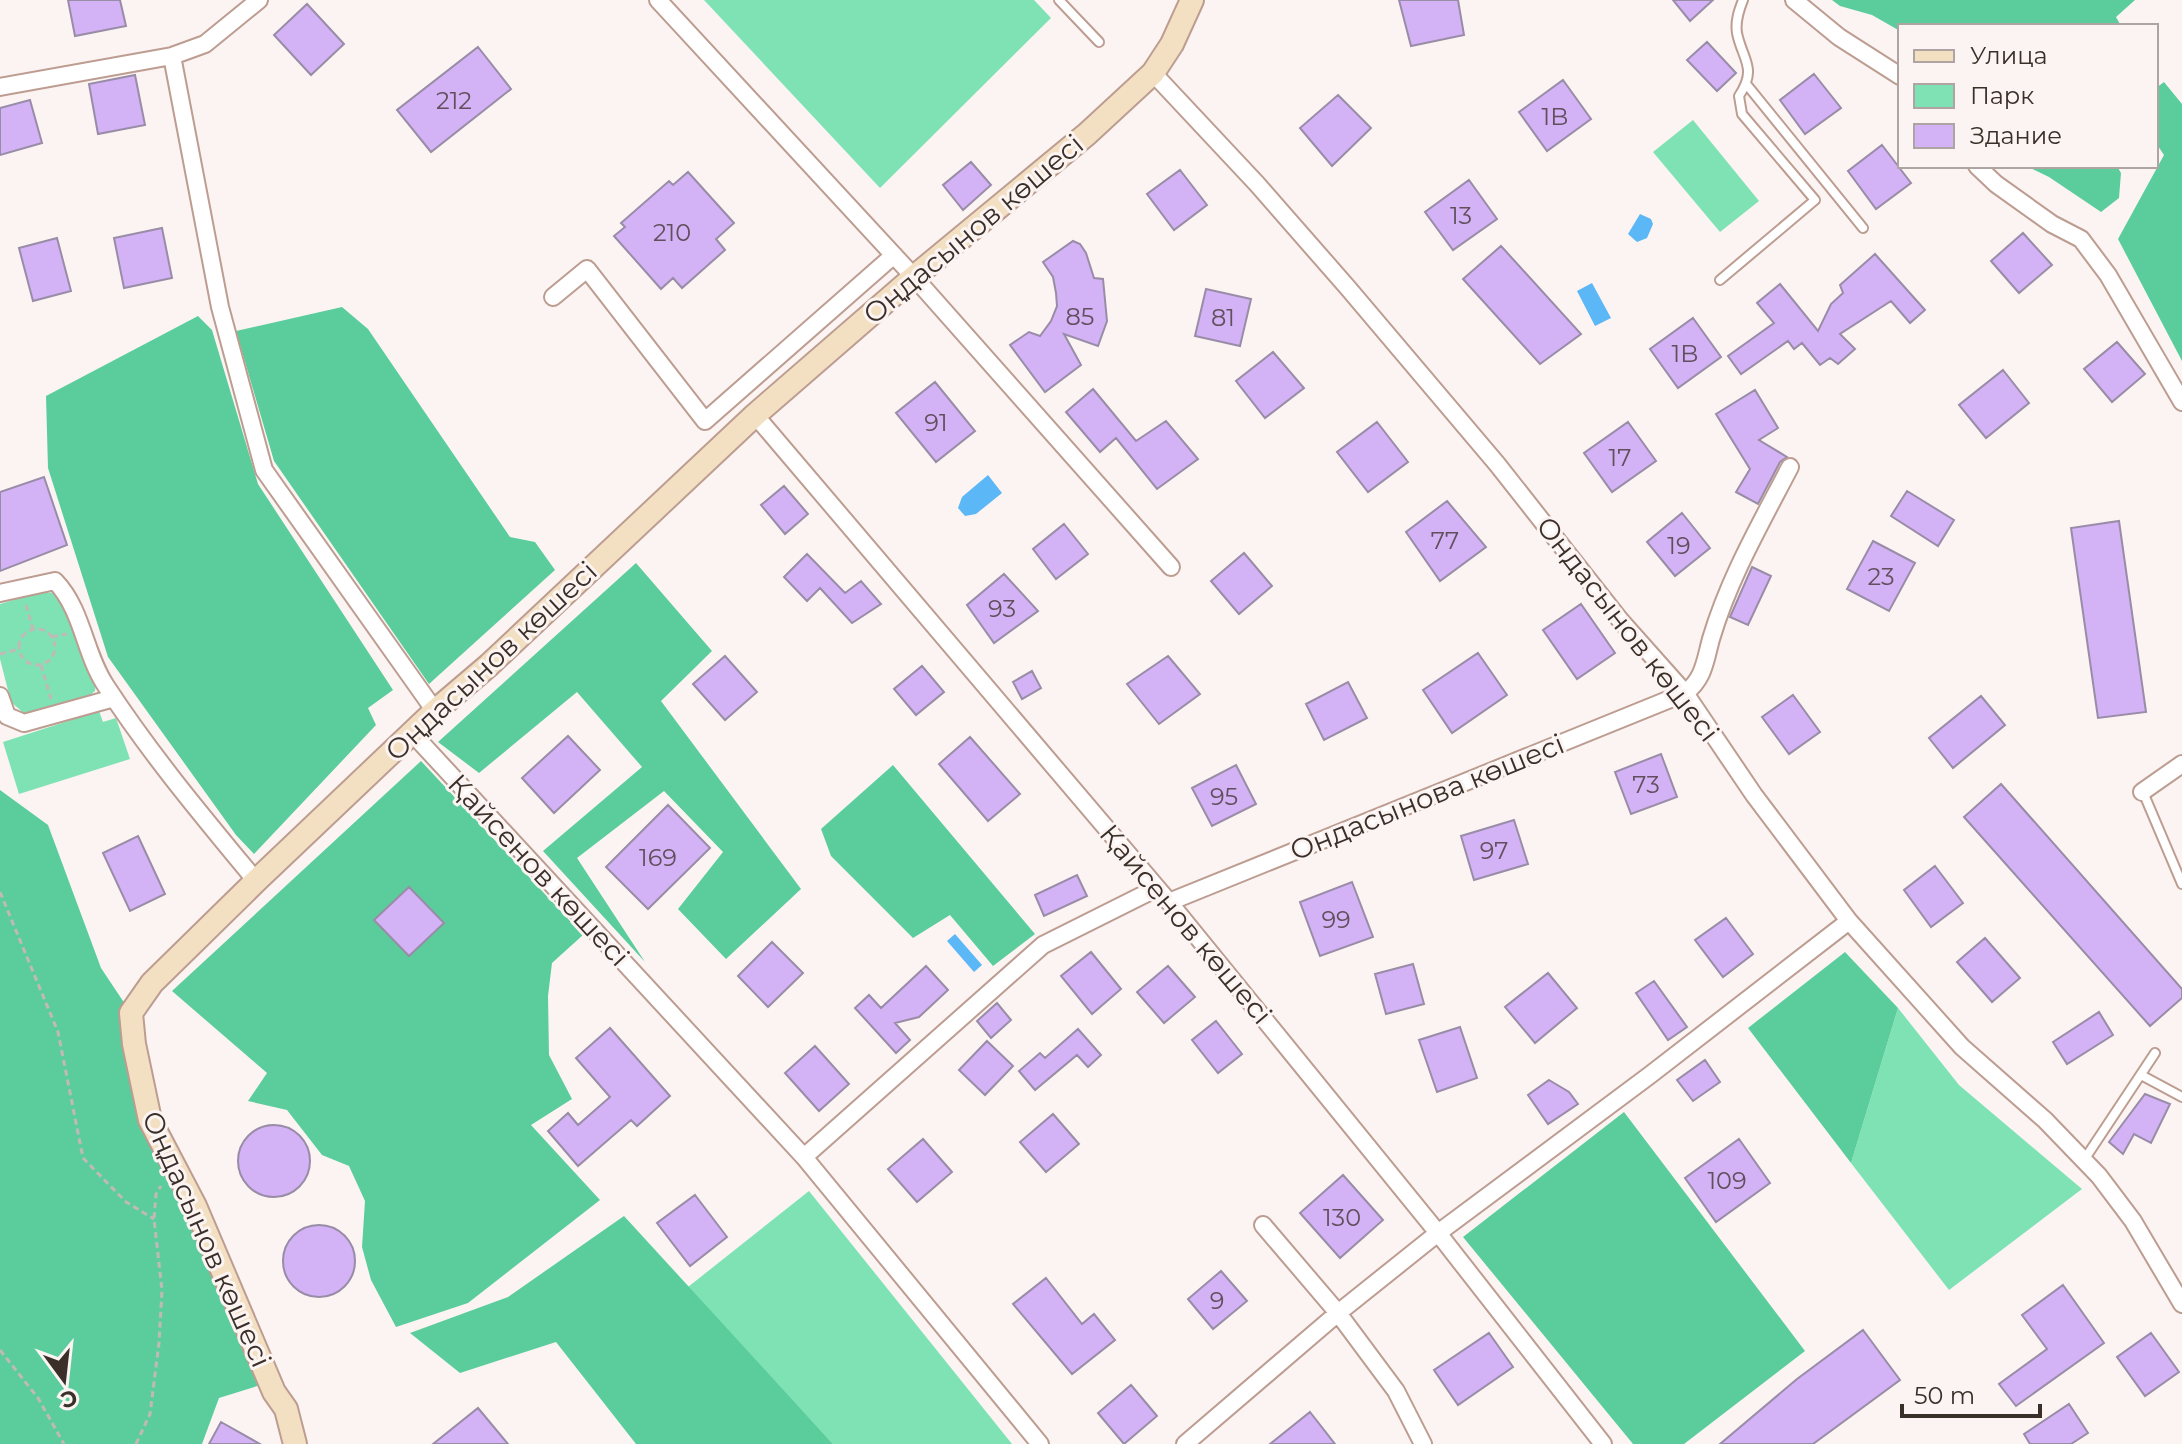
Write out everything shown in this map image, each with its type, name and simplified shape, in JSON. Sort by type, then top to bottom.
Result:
[{"type":"street","points":[[0,87],[172,56],[205,44],[259,0]]},
{"type":"street","points":[[658,0],[914,277],[1171,567]]},
{"type":"street","name":"Оңдасынов көшесі","points":[[295,1444],[286,1409],[274,1392],[239,1305],[150,1120],[134,1044],[131,1013],[152,983],[256,881],[755,415],[914,277],[1087,134],[1153,73],[1172,44],[1192,0]]},
{"type":"street","points":[[1794,0],[1839,37],[1898,75]]},
{"type":"street","points":[[172,56],[220,307],[264,470],[435,711]]},
{"type":"street","name":"Ондасынов көшесі","points":[[1153,73],[1257,184],[1348,288],[1497,464],[1620,620],[1685,693],[1754,795],[1849,921],[1962,1047],[2045,1120],[2084,1160],[2133,1221],[2182,1304]]},
{"type":"street","points":[[1979,168],[2052,224],[2081,239],[2108,275],[2182,402]]},
{"type":"street","points":[[553,297],[587,269],[705,421],[894,255]]},
{"type":"street","name":"Қайсенов көшесі","points":[[755,415],[1169,902],[1438,1233],[1603,1444]]},
{"type":"street","points":[[1685,693],[1699,683],[1717,620],[1736,570],[1790,467]]},
{"type":"street","points":[[0,593],[55,581],[68,595],[103,683],[171,777],[256,881]]},
{"type":"street","name":"Ондасынова көшесі","points":[[1169,902],[1685,693]]},
{"type":"street","points":[[0,696],[7,716],[24,723],[114,698]]},
{"type":"street","name":"Қайсенов көшесі","points":[[412,733],[804,1157],[1040,1444]]},
{"type":"street","points":[[2142,792],[2182,764]]},
{"type":"street","points":[[804,1157],[1043,945],[1157,888]]},
{"type":"street","points":[[1185,1444],[1338,1313],[1438,1233],[1849,921]]},
{"type":"street","points":[[1263,1225],[1338,1313],[1396,1391],[1423,1444]]},
{"type":"lane","points":[[1059,0],[1099,42]]},
{"type":"lane","points":[[1720,280],[1815,200],[1742,114],[1739,96],[1747,85],[1749,62],[1736,32],[1743,0]]},
{"type":"lane","points":[[1747,85],[1863,228]]},
{"type":"lane","points":[[2142,792],[2182,884]]},
{"type":"lane","points":[[2084,1160],[2155,1053]]},
{"type":"lane","points":[[2141,1075],[2182,1097]]},
{"type":"path","points":[[20,587],[33,629]]},
{"type":"path","points":[[33,629],[45,630],[54,639],[55,652],[41,665],[25,661],[19,649],[22,636],[33,629]]},
{"type":"path","points":[[0,654],[19,649]]},
{"type":"path","points":[[41,665],[56,714]]},
{"type":"path","points":[[0,892],[58,1032],[83,1158],[126,1202],[154,1219]]},
{"type":"path","points":[[136,1444],[150,1414],[159,1343],[162,1290],[154,1219],[156,1194],[174,1166]]},
{"type":"path","points":[[0,1350],[38,1398],[64,1444]]},
{"type":"green space","points":[[704,0],[1034,0],[1051,18],[880,188]]},
{"type":"green space","points":[[1832,0],[2135,0],[2116,17],[2120,24],[1898,24],[1898,30],[1872,15],[1840,6]]},
{"type":"green space","points":[[2164,82],[2182,104],[2182,361],[2118,239],[2164,155],[2158,146],[2158,86]]},
{"type":"green space","points":[[1693,120],[1759,201],[1720,232],[1653,152]]},
{"type":"green space","points":[[2030,168],[2118,168],[2121,173],[2119,198],[2101,212]]},
{"type":"green space","points":[[342,307],[368,329],[510,537],[535,542],[555,570],[429,684],[274,461],[236,331]]},
{"type":"green space","points":[[198,316],[212,330],[258,484],[393,690],[368,708],[376,725],[254,854],[236,835],[108,657],[48,468],[46,396]]},
{"type":"green space","points":[[636,563],[712,651],[661,701],[801,889],[726,959],[678,909],[723,852],[664,791],[577,858],[645,962],[543,851],[642,767],[577,692],[479,773],[438,742]]},
{"type":"green space","points":[[41,592],[55,593],[70,621],[89,674],[96,682],[95,691],[88,697],[27,716],[11,702],[0,659],[0,604]]},
{"type":"green space","points":[[99,711],[103,722],[116,718],[130,759],[19,794],[3,742]]},
{"type":"green space","points":[[421,761],[583,935],[552,963],[548,996],[549,1055],[572,1099],[531,1125],[600,1200],[468,1303],[396,1327],[371,1280],[362,1247],[365,1201],[349,1166],[322,1155],[287,1110],[248,1101],[267,1073],[172,991]]},
{"type":"green space","points":[[893,765],[1035,934],[993,966],[950,915],[913,938],[831,856],[821,829]]},
{"type":"green space","points":[[0,790],[48,825],[101,968],[131,1013],[150,1120],[270,1382],[219,1398],[202,1444],[0,1444]]},
{"type":"green space","points":[[1845,952],[1898,1008],[1851,1163],[1748,1028]]},
{"type":"green space","points":[[1898,1008],[1959,1085],[2082,1189],[1949,1290],[1851,1163]]},
{"type":"green space","points":[[1624,1112],[1805,1351],[1684,1444],[1633,1444],[1463,1237]]},
{"type":"green space","points":[[809,1191],[1012,1444],[833,1444],[688,1287]]},
{"type":"green space","points":[[624,1216],[833,1444],[636,1444],[556,1342],[460,1373],[410,1333],[508,1297]]},
{"type":"water","points":[[1640,214],[1651,219],[1653,224],[1647,238],[1637,242],[1628,234]]},
{"type":"water","points":[[1592,283],[1611,318],[1595,326],[1577,291]]},
{"type":"water","points":[[988,475],[1002,493],[976,514],[965,516],[958,508],[962,497]]},
{"type":"water","points":[[955,934],[982,965],[974,972],[947,941]]},
{"type":"building","points":[[68,0],[120,0],[126,26],[75,36]]},
{"type":"building","points":[[1399,0],[1458,0],[1464,35],[1411,46]]},
{"type":"building","points":[[1673,0],[1713,0],[1690,21]]},
{"type":"building","points":[[307,4],[344,44],[311,75],[274,35]]},
{"type":"building","points":[[1707,42],[1736,73],[1717,91],[1687,60]]},
{"type":"building","points":[[478,47],[511,89],[431,152],[397,110]]},
{"type":"building","points":[[1814,74],[1841,108],[1805,134],[1780,100]]},
{"type":"building","points":[[135,75],[145,125],[98,134],[89,84]]},
{"type":"building","points":[[1563,80],[1591,119],[1547,151],[1519,112]]},
{"type":"building","points":[[1338,95],[1371,128],[1332,166],[1300,128]]},
{"type":"building","points":[[30,100],[42,143],[0,155],[0,108]]},
{"type":"building","points":[[1882,145],[1911,183],[1876,209],[1848,171]]},
{"type":"building","points":[[971,162],[991,185],[963,210],[943,185]]},
{"type":"building","points":[[1180,170],[1207,205],[1174,230],[1147,194]]},
{"type":"building","points":[[688,172],[734,223],[716,239],[725,250],[682,288],[673,278],[661,289],[614,236],[625,227],[621,223],[669,181],[673,185]]},
{"type":"building","points":[[1469,180],[1497,219],[1453,250],[1425,212]]},
{"type":"building","points":[[162,228],[172,278],[124,288],[114,238]]},
{"type":"building","points":[[2023,233],[2052,265],[2019,293],[1991,261]]},
{"type":"building","points":[[57,238],[71,291],[33,301],[19,248]]},
{"type":"building","points":[[1073,241],[1080,244],[1086,253],[1094,278],[1103,279],[1107,321],[1098,346],[1064,334],[1081,365],[1045,392],[1010,345],[1029,332],[1040,336],[1051,321],[1057,306],[1056,293],[1053,277],[1043,262]]},
{"type":"building","points":[[1501,246],[1581,334],[1540,364],[1463,279]]},
{"type":"building","points":[[1875,254],[1925,310],[1910,323],[1891,301],[1840,334],[1855,349],[1838,364],[1830,358],[1820,365],[1802,343],[1794,349],[1788,341],[1741,374],[1728,356],[1774,323],[1757,303],[1780,284],[1818,331],[1831,304],[1843,293],[1840,285]]},
{"type":"building","points":[[1206,289],[1251,299],[1240,346],[1195,336]]},
{"type":"building","points":[[1693,318],[1721,357],[1678,388],[1650,349]]},
{"type":"building","points":[[2117,342],[2145,374],[2112,402],[2084,369]]},
{"type":"building","points":[[1273,352],[1304,388],[1265,418],[1236,381]]},
{"type":"building","points":[[2003,370],[2029,403],[1986,438],[1959,405]]},
{"type":"building","points":[[935,382],[975,431],[936,462],[896,413]]},
{"type":"building","points":[[1093,389],[1136,441],[1166,421],[1198,459],[1157,489],[1116,438],[1100,452],[1066,412]]},
{"type":"building","points":[[1755,390],[1778,428],[1759,440],[1787,457],[1780,462],[1758,504],[1736,492],[1750,469],[1716,414]]},
{"type":"building","points":[[1377,422],[1408,462],[1368,492],[1337,452]]},
{"type":"building","points":[[1628,422],[1656,461],[1612,492],[1584,453]]},
{"type":"building","points":[[44,477],[67,545],[0,571],[0,492]]},
{"type":"building","points":[[784,486],[808,514],[785,534],[761,505]]},
{"type":"building","points":[[1907,491],[1954,520],[1938,546],[1891,516]]},
{"type":"building","points":[[1447,501],[1486,547],[1440,581],[1406,532]]},
{"type":"building","points":[[1682,513],[1710,548],[1675,576],[1647,542]]},
{"type":"building","points":[[2119,521],[2146,712],[2098,718],[2071,528]]},
{"type":"building","points":[[1064,524],[1088,554],[1056,579],[1033,549]]},
{"type":"building","points":[[1873,541],[1915,563],[1889,611],[1847,589]]},
{"type":"building","points":[[1244,553],[1272,586],[1239,614],[1211,581]]},
{"type":"building","points":[[807,554],[845,593],[861,581],[881,604],[852,623],[820,588],[807,601],[784,577]]},
{"type":"building","points":[[1752,567],[1771,576],[1748,625],[1730,617]]},
{"type":"building","points":[[1004,574],[1038,611],[994,643],[967,605]]},
{"type":"building","points":[[1581,604],[1615,653],[1577,679],[1543,630]]},
{"type":"building","points":[[1478,653],[1507,695],[1452,733],[1423,690]]},
{"type":"building","points":[[725,656],[757,692],[725,720],[693,684]]},
{"type":"building","points":[[1168,656],[1200,694],[1159,724],[1127,684]]},
{"type":"building","points":[[922,666],[944,692],[916,715],[894,689]]},
{"type":"building","points":[[1032,671],[1041,688],[1022,699],[1013,682]]},
{"type":"building","points":[[1348,682],[1367,718],[1324,740],[1306,704]]},
{"type":"building","points":[[1793,695],[1820,732],[1789,754],[1762,717]]},
{"type":"building","points":[[1981,696],[2005,725],[1953,768],[1929,738]]},
{"type":"building","points":[[568,736],[600,770],[554,813],[522,778]]},
{"type":"building","points":[[970,737],[1020,794],[988,821],[939,764]]},
{"type":"building","points":[[1661,754],[1677,797],[1631,814],[1615,772]]},
{"type":"building","points":[[1236,765],[1256,804],[1212,826],[1192,788]]},
{"type":"building","points":[[2001,784],[2182,989],[2182,998],[2150,1026],[1964,817]]},
{"type":"building","points":[[668,805],[710,848],[648,909],[606,867]]},
{"type":"building","points":[[1514,820],[1528,864],[1474,880],[1461,836]]},
{"type":"building","points":[[138,836],[165,894],[130,911],[103,853]]},
{"type":"building","points":[[1935,866],[1963,903],[1931,927],[1904,890]]},
{"type":"building","points":[[1077,875],[1087,896],[1044,916],[1035,895]]},
{"type":"building","points":[[1352,882],[1373,937],[1320,956],[1300,902]]},
{"type":"building","points":[[409,887],[444,923],[409,956],[374,920]]},
{"type":"building","points":[[1726,918],[1753,954],[1723,977],[1695,940]]},
{"type":"building","points":[[1985,938],[2020,978],[1992,1002],[1957,962]]},
{"type":"building","points":[[772,942],[803,973],[768,1007],[738,976]]},
{"type":"building","points":[[1091,952],[1121,989],[1092,1014],[1061,976]]},
{"type":"building","points":[[1413,964],[1424,1004],[1386,1014],[1375,974]]},
{"type":"building","points":[[926,966],[948,990],[919,1017],[895,1023],[910,1040],[896,1053],[855,1008],[869,995],[881,1008]]},
{"type":"building","points":[[1168,966],[1195,997],[1164,1023],[1137,992]]},
{"type":"building","points":[[1548,973],[1577,1008],[1535,1043],[1505,1007]]},
{"type":"building","points":[[1654,981],[1687,1027],[1668,1040],[1636,993]]},
{"type":"building","points":[[997,1003],[1011,1020],[991,1038],[977,1021]]},
{"type":"building","points":[[2099,1012],[2113,1035],[2067,1064],[2053,1042]]},
{"type":"building","points":[[1216,1021],[1242,1054],[1218,1073],[1192,1040]]},
{"type":"building","points":[[1460,1027],[1477,1078],[1437,1092],[1419,1040]]},
{"type":"building","points":[[610,1028],[670,1096],[637,1126],[631,1120],[578,1166],[548,1131],[568,1113],[578,1125],[610,1097],[576,1058]]},
{"type":"building","points":[[1078,1029],[1101,1055],[1088,1067],[1077,1055],[1035,1090],[1019,1071],[1040,1053],[1045,1058]]},
{"type":"building","points":[[987,1041],[1013,1066],[985,1095],[959,1070]]},
{"type":"building","points":[[815,1046],[849,1084],[819,1111],[785,1073]]},
{"type":"building","points":[[1705,1060],[1720,1082],[1693,1101],[1677,1080]]},
{"type":"building","points":[[1549,1080],[1569,1092],[1578,1104],[1548,1124],[1528,1095]]},
{"type":"building","points":[[2145,1094],[2170,1104],[2151,1143],[2134,1134],[2123,1154],[2109,1142]]},
{"type":"building","points":[[1053,1114],[1079,1144],[1046,1172],[1020,1142]]},
{"type":"building","points":[[274,1125],[294,1131],[304,1141],[310,1161],[304,1181],[294,1191],[274,1197],[254,1191],[244,1181],[238,1161],[244,1141],[254,1131]]},
{"type":"building","points":[[923,1139],[952,1172],[917,1202],[888,1169]]},
{"type":"building","points":[[1739,1139],[1770,1183],[1716,1222],[1685,1178]]},
{"type":"building","points":[[1343,1175],[1383,1220],[1340,1258],[1300,1213]]},
{"type":"building","points":[[695,1195],[727,1237],[690,1266],[657,1223]]},
{"type":"building","points":[[319,1225],[339,1231],[349,1241],[355,1261],[349,1281],[339,1291],[319,1297],[299,1291],[289,1281],[283,1261],[289,1241],[299,1231]]},
{"type":"building","points":[[1221,1271],[1247,1301],[1213,1329],[1188,1299]]},
{"type":"building","points":[[1046,1278],[1082,1324],[1094,1314],[1115,1340],[1072,1374],[1013,1304]]},
{"type":"building","points":[[2063,1285],[2104,1343],[2016,1406],[1999,1384],[2047,1349],[2022,1315]]},
{"type":"building","points":[[1863,1330],[1900,1380],[1813,1444],[1720,1444],[1797,1379]]},
{"type":"building","points":[[1489,1333],[1513,1367],[1458,1405],[1434,1370]]},
{"type":"building","points":[[2151,1333],[2179,1372],[2145,1396],[2117,1357]]},
{"type":"building","points":[[1131,1385],[1157,1416],[1124,1444],[1098,1413]]},
{"type":"building","points":[[2069,1404],[2088,1433],[2071,1444],[2030,1444],[2024,1434]]},
{"type":"building","points":[[478,1408],[508,1444],[433,1444]]},
{"type":"building","points":[[1310,1412],[1335,1444],[1270,1444]]},
{"type":"building","points":[[221,1422],[260,1444],[209,1444]]}]
